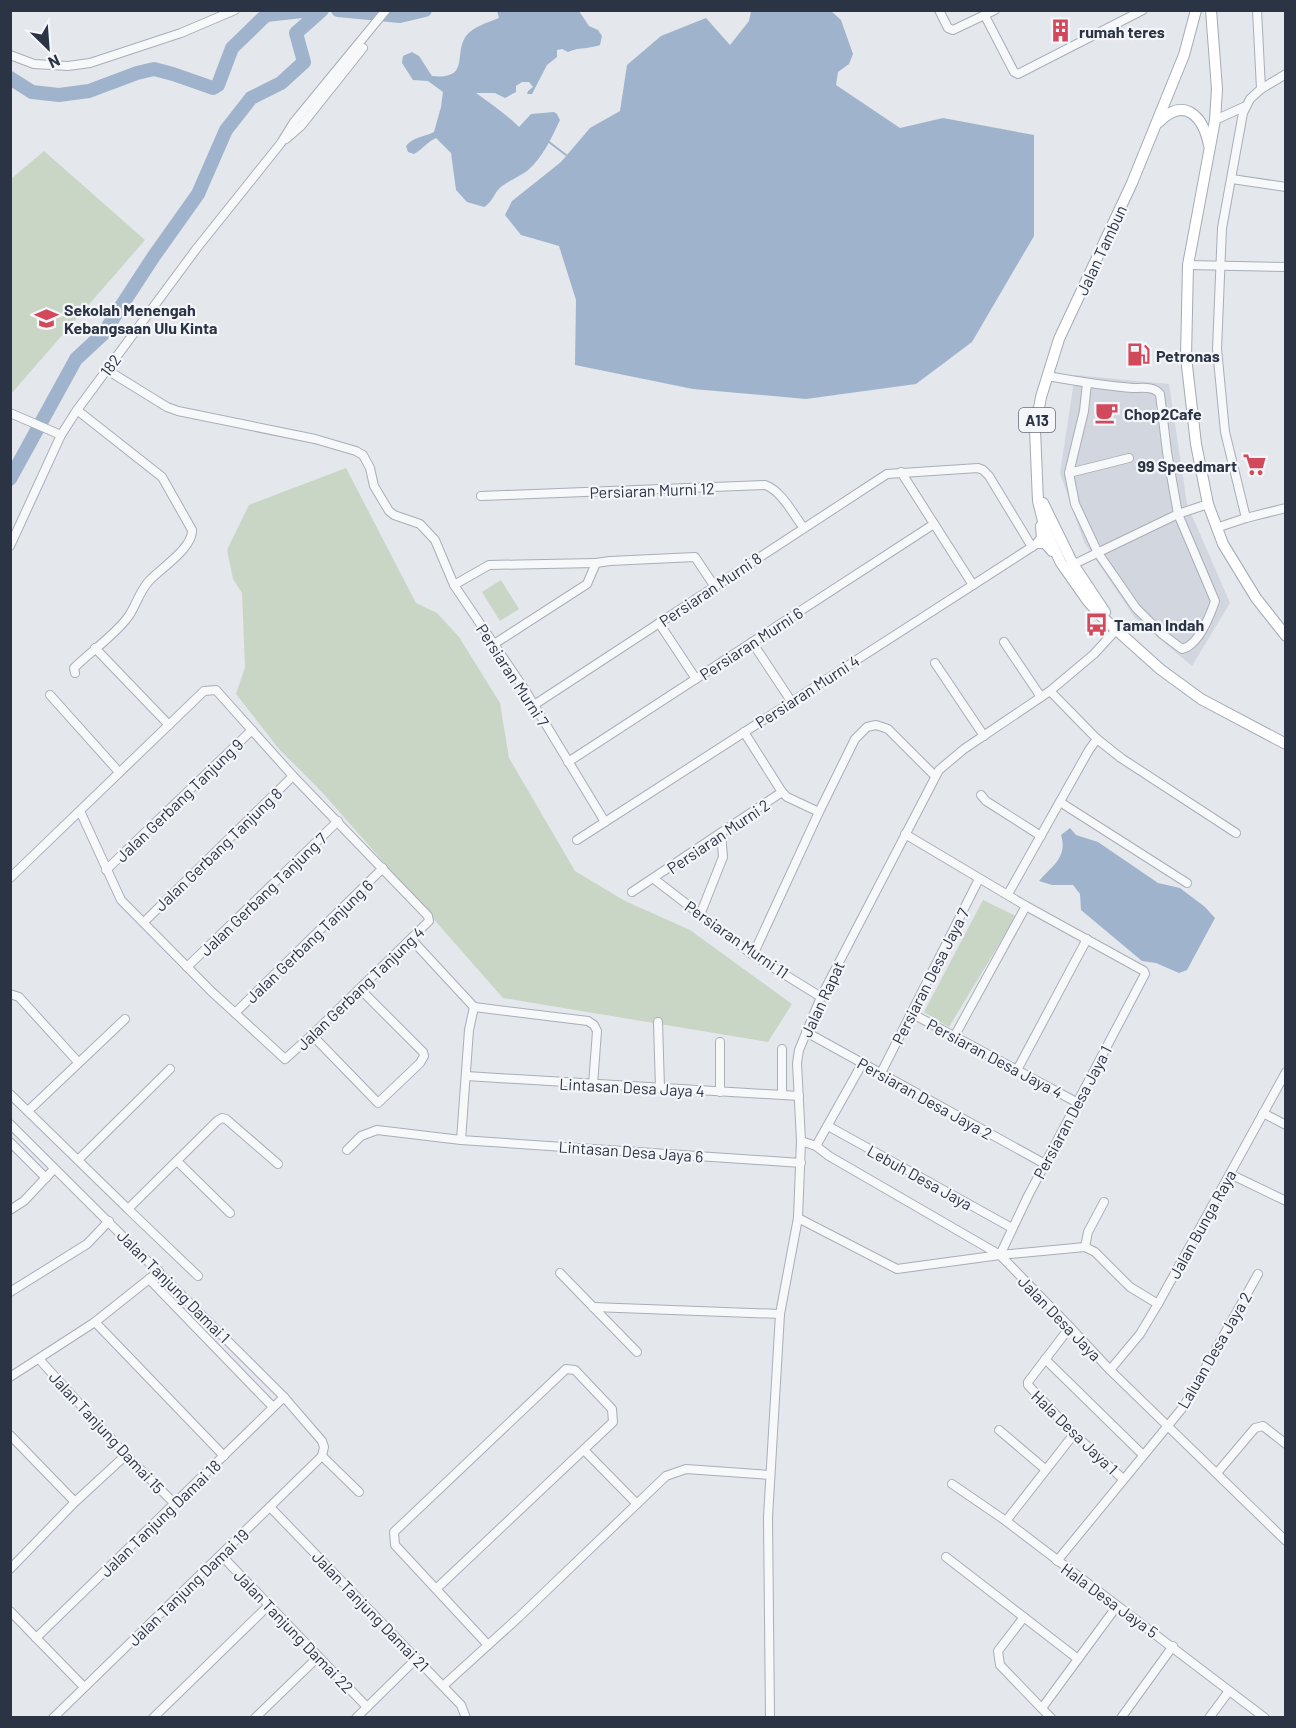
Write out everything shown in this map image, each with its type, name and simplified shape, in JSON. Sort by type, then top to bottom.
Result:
[{"type":"main road","name":"Jalan Tambun","points":[[1196,10],[1184,56],[1132,183],[1059,339],[1047,376],[1035,430],[1039,501],[1045,529],[1087,600],[1101,616],[1160,669],[1201,699],[1286,744]]},
{"type":"main road","points":[[1211,10],[1217,89],[1215,120],[1188,266],[1186,357],[1196,444],[1208,504],[1216,528],[1238,572],[1286,636]]},
{"type":"main road","points":[[1155,127],[1170,112],[1187,111],[1199,119],[1209,148]]},
{"type":"main road","points":[[1035,545],[1042,535],[1039,501]]},
{"type":"main road","points":[[1035,545],[1046,544],[1067,565]]},
{"type":"street","points":[[10,55],[34,64],[68,66],[90,63],[182,33],[235,10]]},
{"type":"street","name":"182","points":[[370,35],[386,10]]},
{"type":"street","name":"182","points":[[10,546],[62,435],[77,410],[197,248],[281,143],[294,122],[392,10]]},
{"type":"street","points":[[939,10],[948,28],[954,29],[995,10]]},
{"type":"street","points":[[985,15],[1014,72],[1023,72],[1122,15],[1143,10]]},
{"type":"street","points":[[1257,10],[1261,89]]},
{"type":"street","points":[[1215,120],[1246,106],[1261,89],[1286,74]]},
{"type":"street","points":[[1246,106],[1222,228],[1217,349],[1225,432],[1246,518]]},
{"type":"street","points":[[1232,179],[1286,187]]},
{"type":"street","points":[[1188,266],[1286,267]]},
{"type":"street","name":"Persiaran Murni 7","points":[[107,370],[167,407],[178,411],[315,439],[356,451],[367,461],[374,486],[388,511],[424,527],[435,540],[454,585],[534,705],[605,822]]},
{"type":"street","points":[[1047,376],[1087,383],[1158,390],[1178,514],[1214,597],[1214,604],[1189,647],[1182,649],[1162,634],[1136,608],[1098,553],[1075,504],[1069,473],[1084,411],[1087,383]]},
{"type":"street","points":[[75,673],[74,668],[126,620],[140,592],[178,555],[193,536],[192,530],[162,477],[77,410]]},
{"type":"street","points":[[10,412],[62,435]]},
{"type":"street","points":[[1069,473],[1129,458]]},
{"type":"street","points":[[973,585],[901,472],[978,468],[983,470],[1035,545]]},
{"type":"street","name":"Persiaran Murni 8","points":[[534,705],[803,527],[887,474],[901,472]]},
{"type":"street","name":"Persiaran Murni 12","points":[[481,496],[765,485],[771,487],[783,500],[803,527]]},
{"type":"street","points":[[1067,565],[1098,553],[1178,514],[1208,504]]},
{"type":"street","points":[[1216,528],[1286,508]]},
{"type":"street","name":"Persiaran Murni 6","points":[[568,762],[934,524]]},
{"type":"street","name":"Persiaran Murni 4","points":[[577,840],[1035,545]]},
{"type":"street","points":[[454,585],[489,566],[695,557],[715,587]]},
{"type":"street","points":[[494,644],[587,584],[596,563]]},
{"type":"street","points":[[659,623],[696,679]]},
{"type":"street","name":"Jalan Rapat","points":[[770,1718],[767,1563],[770,1475],[780,1314],[798,1218],[801,1141],[797,1063],[806,1032],[821,997],[935,776],[949,761],[1050,691],[1094,654],[1113,626]]},
{"type":"street","points":[[753,642],[791,701]]},
{"type":"street","points":[[1004,642],[1041,697]]},
{"type":"street","points":[[95,648],[169,725]]},
{"type":"street","points":[[935,663],[984,736]]},
{"type":"street","points":[[10,878],[204,691],[216,690],[293,776],[383,868]]},
{"type":"street","points":[[1050,691],[1097,739],[1137,769],[1236,833]]},
{"type":"street","points":[[50,695],[119,772]]},
{"type":"street","points":[[753,955],[855,739],[867,727],[876,724],[888,729],[935,776]]},
{"type":"street","name":"Jalan Gerbang Tanjung 9","points":[[106,870],[252,730]]},
{"type":"street","points":[[744,732],[782,792],[787,797],[819,812]]},
{"type":"street","points":[[1008,894],[1097,739]]},
{"type":"street","name":"Jalan Gerbang Tanjung 8","points":[[144,922],[293,776]]},
{"type":"street","name":"Persiaran Murni 2","points":[[632,892],[782,792]]},
{"type":"street","points":[[981,795],[986,801],[1041,836]]},
{"type":"street","points":[[1060,802],[1187,884]]},
{"type":"street","points":[[80,811],[121,900],[235,1013]]},
{"type":"street","name":"Jalan Gerbang Tanjung 7","points":[[187,967],[338,821]]},
{"type":"street","points":[[700,915],[723,857],[722,833]]},
{"type":"street","points":[[905,834],[979,879],[1087,939],[1017,1070]]},
{"type":"street","name":"Jalan Gerbang Tanjung 4","points":[[235,1013],[283,1058],[287,1058],[412,940],[429,921],[428,916],[383,868]]},
{"type":"street","name":"Jalan Gerbang Tanjung 6","points":[[235,1013],[383,868]]},
{"type":"street","name":"Persiaran Murni 11","points":[[654,879],[753,955],[821,997]]},
{"type":"street","name":"Persiaran Desa Jaya 7","points":[[881,1073],[979,879]]},
{"type":"street","points":[[954,1037],[1026,906]]},
{"type":"street","name":"Persiaran Desa Jaya 1","points":[[1000,1255],[1045,1164],[1145,975],[1144,970],[1087,939]]},
{"type":"street","points":[[412,940],[474,1007],[588,1021],[594,1025],[597,1032],[593,1085]]},
{"type":"street","points":[[312,1035],[378,1103],[420,1063],[424,1056],[423,1052],[360,989]]},
{"type":"street","points":[[10,994],[19,997],[78,1062]]},
{"type":"street","points":[[461,1140],[469,1030],[474,1007]]},
{"type":"street","name":"Persiaran Desa Jaya 4","points":[[911,1014],[1078,1103]]},
{"type":"street","points":[[28,1111],[125,1020]]},
{"type":"street","points":[[658,1022],[660,1088]]},
{"type":"street","name":"Persiaran Desa Jaya 2","points":[[806,1032],[1045,1164]]},
{"type":"street","points":[[720,1042],[720,1092]]},
{"type":"street","points":[[782,1049],[782,1095]]},
{"type":"street","points":[[816,1146],[862,1064]]},
{"type":"street","points":[[78,1160],[170,1069]]},
{"type":"street","name":"Jalan Bunga Raya","points":[[1110,1370],[1140,1334],[1158,1304],[1286,1072]]},
{"type":"street","name":"Lintasan Desa Jaya 4","points":[[466,1076],[799,1096]]},
{"type":"street","points":[[10,1094],[198,1276]]},
{"type":"street","points":[[1263,1113],[1286,1125]]},
{"type":"street","points":[[128,1209],[217,1121],[224,1118],[278,1164]]},
{"type":"street","name":"Jalan Tanjung Damai 1","points":[[10,1124],[284,1397],[322,1441],[324,1448],[322,1456]]},
{"type":"street","name":"Lebuh Desa Jaya","points":[[828,1126],[1012,1228]]},
{"type":"street","name":"Lintasan Desa Jaya 6","points":[[347,1150],[361,1136],[377,1130],[461,1140],[801,1163]]},
{"type":"street","name":"Jalan Desa Jaya","points":[[801,1141],[816,1146],[829,1156],[1000,1255],[1110,1370],[1286,1541]]},
{"type":"street","points":[[10,1142],[46,1178]]},
{"type":"street","points":[[177,1161],[230,1213]]},
{"type":"street","points":[[10,1210],[24,1201],[54,1169]]},
{"type":"street","points":[[1230,1174],[1286,1201]]},
{"type":"street","points":[[1085,1247],[1088,1232],[1104,1202]]},
{"type":"street","points":[[798,1218],[891,1268],[1085,1247],[1095,1252],[1130,1287],[1158,1304]]},
{"type":"street","points":[[10,1292],[87,1244],[109,1221]]},
{"type":"street","points":[[10,1377],[95,1322],[159,1271]]},
{"type":"street","points":[[560,1273],[638,1352]]},
{"type":"street","name":"Laluan Desa Jaya 2","points":[[1057,1561],[1184,1406],[1258,1274]]},
{"type":"street","points":[[150,1279],[273,1407]]},
{"type":"street","points":[[593,1307],[780,1314]]},
{"type":"street","points":[[95,1322],[224,1456]]},
{"type":"street","name":"Hala Desa Jaya 1","points":[[1071,1327],[1045,1359],[1028,1385],[1074,1434],[1123,1479]]},
{"type":"street","name":"Jalan Tanjung Damai 15","points":[[39,1359],[126,1455],[175,1504]]},
{"type":"street","points":[[1045,1359],[1143,1455]]},
{"type":"street","points":[[436,1589],[613,1422],[613,1411],[575,1370],[566,1369],[396,1530],[393,1541],[395,1545],[488,1645]]},
{"type":"street","name":"Jalan Tanjung Damai 18","points":[[36,1638],[284,1397]]},
{"type":"street","points":[[1216,1473],[1255,1428],[1263,1426],[1286,1444]]},
{"type":"street","points":[[999,1430],[1046,1469]]},
{"type":"street","points":[[1005,1521],[1074,1434]]},
{"type":"street","points":[[10,1435],[75,1502]]},
{"type":"street","points":[[584,1450],[637,1504]]},
{"type":"street","points":[[10,1569],[75,1502],[126,1455]]},
{"type":"street","points":[[322,1456],[359,1492]]},
{"type":"street","name":"Jalan Tanjung Damai 19","points":[[52,1718],[322,1456]]},
{"type":"street","points":[[443,1686],[666,1476],[686,1469],[770,1475]]},
{"type":"street","name":"Hala Desa Jaya 5","points":[[952,1484],[1005,1521],[1265,1718]]},
{"type":"street","name":"Jalan Tanjung Damai 21","points":[[270,1507],[461,1705],[466,1718]]},
{"type":"street","name":"Jalan Tanjung Damai 22","points":[[221,1555],[367,1707]]},
{"type":"street","points":[[946,1557],[1078,1659]]},
{"type":"street","points":[[153,1718],[269,1605]]},
{"type":"street","points":[[1042,1708],[1117,1606]]},
{"type":"street","points":[[10,1611],[84,1687]]},
{"type":"street","points":[[1024,1617],[998,1651],[1000,1665],[1051,1718]]},
{"type":"street","points":[[1121,1718],[1173,1647]]},
{"type":"street","points":[[255,1718],[318,1657]]},
{"type":"street","points":[[356,1718],[417,1658]]},
{"type":"street","points":[[1209,1718],[1230,1691]]},
{"type":"shaded area","points":[[1075,375],[1169,384],[1187,504],[1230,603],[1192,666],[1135,618],[1084,542],[1060,473]]},
{"type":"green space","name":"Sekolah Menengah Kebangsaan Ulu Kinta","points":[[44,151],[145,240],[11,394],[11,179]]},
{"type":"green space","points":[[346,468],[416,603],[437,613],[459,637],[500,703],[509,758],[575,871],[625,901],[690,930],[792,1004],[768,1042],[503,998],[321,791],[279,749],[236,694],[245,667],[242,593],[233,579],[227,550],[249,505]]},
{"type":"green space","points":[[501,580],[519,609],[500,621],[482,592]]},
{"type":"green space","points":[[983,900],[1016,916],[949,1027],[924,1012]]},
{"type":"water","points":[[497,11],[579,11],[589,26],[598,30],[602,36],[600,45],[568,52],[562,49],[557,50],[557,57],[547,65],[532,94],[527,94],[533,87],[529,82],[522,82],[516,86],[516,92],[505,98],[495,93],[476,93],[519,127],[531,114],[554,112],[560,120],[546,147],[532,166],[502,186],[484,207],[467,202],[456,190],[451,153],[436,138],[414,154],[408,152],[406,146],[409,143],[434,132],[443,92],[428,81],[413,80],[402,63],[403,56],[412,52],[419,56],[432,76],[452,74],[459,64],[462,43],[466,36],[477,27],[499,18]]},
{"type":"water","points":[[751,11],[831,11],[841,20],[853,54],[849,64],[838,72],[836,85],[900,128],[943,118],[1034,135],[1034,236],[972,342],[916,384],[806,399],[693,389],[575,365],[576,300],[559,246],[521,235],[505,215],[512,201],[561,162],[590,128],[620,111],[627,65],[661,36],[706,18],[730,45],[749,21]]},
{"type":"water","points":[[1070,828],[1076,835],[1098,842],[1158,883],[1180,888],[1205,907],[1215,918],[1187,970],[1179,973],[1156,963],[1142,961],[1081,910],[1080,894],[1073,885],[1052,885],[1039,881],[1061,855],[1063,843],[1061,835]]},
{"type":"waterway","points":[[10,78],[32,92],[59,95],[89,91],[154,69],[213,88],[218,85],[232,48],[266,15],[311,10]]},
{"type":"waterway","points":[[10,479],[76,359],[103,334],[198,194],[226,130],[251,98],[281,83],[304,62],[296,33],[322,10]]},
{"type":"waterway","points":[[338,10],[400,16],[425,10]]},
{"type":"waterway","points":[[549,142],[566,155]]},
{"type":"place","name":"rumah teres","points":[[1061,31]]},
{"type":"place","name":"Sekolah Menengah Kebangsaan Ulu Kinta","points":[[46,318]]},
{"type":"place","name":"Petronas","points":[[1138,355]]},
{"type":"place","name":"Chop2Cafe","points":[[1106,413]]},
{"type":"place","name":"99 Speedmart","points":[[1255,465]]},
{"type":"place","name":"Taman Indah","points":[[1096,624]]}]
